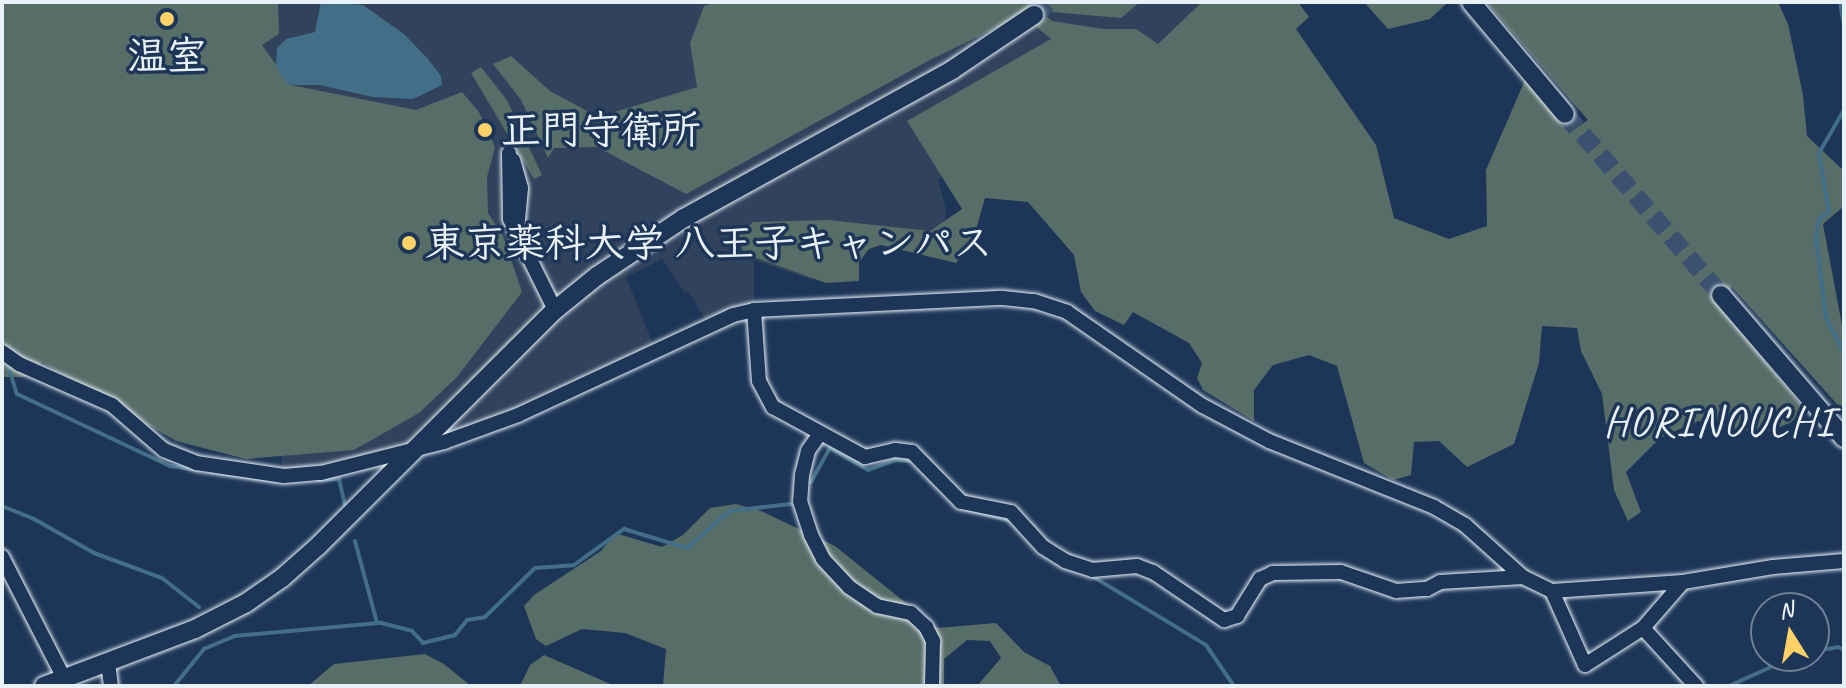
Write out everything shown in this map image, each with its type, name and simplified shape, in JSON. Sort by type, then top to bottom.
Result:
[{"type":"street","points":[[1471,2],[1565,114]]},
{"type":"street","points":[[44,686],[195,629],[246,603],[282,578],[415,452],[555,310],[661,233],[952,70],[1034,15]]},
{"type":"street","points":[[518,234],[555,310]]},
{"type":"street","points":[[1721,295],[1844,438]]},
{"type":"street","points":[[2,352],[19,364],[112,405],[164,450],[196,463],[284,476],[321,473],[415,452],[518,415],[702,326],[754,310],[1003,298],[1034,301],[1067,312],[1203,406],[1269,441],[1434,507],[1465,525],[1523,577],[1552,591],[1683,582],[1773,567],[1844,561]]},
{"type":"street","points":[[754,310],[759,381],[773,407],[819,435],[865,457],[895,450],[912,452],[961,502],[1011,512],[1043,547],[1065,561],[1092,570],[1137,566],[1153,572],[1224,620],[1237,616],[1260,579],[1273,573],[1341,572],[1396,591],[1427,589],[1440,582],[1523,577]]},
{"type":"street","points":[[819,435],[808,451],[802,475],[800,501],[811,535],[823,559],[849,587],[877,606],[911,613],[926,627],[933,641],[932,686]]},
{"type":"street","points":[[2,557],[64,678]]},
{"type":"street","points":[[1552,591],[1585,665],[1643,628],[1683,582]]},
{"type":"street","points":[[1643,628],[1696,686]]},
{"type":"street","points":[[108,662],[111,686]]},
{"type":"shaded area","name":"東京薬科大学 八王子キャンパス","points":[[2,2],[1253,2],[1084,103],[938,179],[946,210],[944,257],[818,228],[812,280],[754,260],[754,310],[708,324],[688,291],[685,293],[662,259],[626,277],[655,349],[444,442],[284,476],[280,446],[191,368],[153,440],[112,405],[19,364]]},
{"type":"shaded area","points":[[321,2],[363,5],[404,34],[441,76],[442,85],[413,99],[373,97],[319,85],[290,85],[281,76],[276,64],[277,48],[286,39],[315,32]]},
{"type":"green space","points":[[2,2],[278,2],[279,34],[262,45],[291,85],[416,110],[462,92],[479,112],[495,147],[487,177],[488,213],[503,236],[522,292],[457,377],[419,413],[354,450],[246,459],[176,441],[42,362],[26,377],[2,377]]},
{"type":"green space","points":[[715,2],[1030,2],[1038,9],[1034,2],[1140,2],[1121,18],[1040,11],[1052,21],[1103,29],[1136,29],[1158,44],[1202,2],[1303,2],[1300,5],[1309,17],[1296,29],[1376,145],[1394,218],[1449,239],[1487,226],[1486,170],[1525,80],[1569,133],[1588,120],[1486,2],[1778,2],[1788,24],[1803,95],[1807,136],[1844,171],[1844,206],[1823,224],[1844,336],[1844,412],[1732,287],[1716,302],[1805,410],[1790,423],[1760,434],[1698,421],[1660,438],[1626,472],[1641,512],[1628,521],[1614,490],[1602,394],[1581,351],[1577,328],[1542,326],[1539,363],[1514,444],[1467,467],[1439,441],[1414,442],[1411,475],[1393,480],[1364,463],[1337,366],[1309,355],[1273,365],[1254,390],[1254,421],[1203,390],[1197,378],[1202,363],[1189,343],[1133,312],[1124,325],[1095,311],[1081,292],[1074,255],[1028,202],[985,198],[974,237],[956,263],[881,245],[869,249],[859,262],[859,281],[826,283],[745,254],[737,237],[753,222],[828,220],[930,231],[962,209],[907,121],[1051,39],[1022,15],[930,60],[686,194],[597,147],[554,148],[548,158],[521,100],[493,64],[511,56],[550,91],[598,117],[697,87],[690,43],[704,6]]},
{"type":"green space","points":[[1364,2],[1448,2],[1430,19],[1388,29]]},
{"type":"green space","points":[[481,67],[507,100],[542,175],[534,179],[471,73]]},
{"type":"green space","points":[[736,504],[761,511],[835,546],[937,628],[996,623],[1024,652],[1050,666],[1061,686],[977,686],[1001,658],[990,641],[967,640],[944,659],[944,686],[663,686],[666,649],[625,633],[582,629],[546,646],[536,639],[524,606],[534,595],[601,551],[615,533],[662,547],[683,535],[710,508]]},
{"type":"green space","points":[[425,654],[444,664],[471,686],[308,686],[334,664]]},
{"type":"green space","points":[[544,655],[615,686],[520,686],[530,665]]},
{"type":"waterway","points":[[1840,2],[1844,25]]},
{"type":"waterway","points":[[1844,110],[1819,153],[1829,212],[1819,219],[1816,239],[1826,318],[1844,352]]},
{"type":"waterway","points":[[7,362],[17,394],[170,466],[198,470]]},
{"type":"waterway","points":[[811,482],[830,448],[868,470],[895,460],[913,461]]},
{"type":"waterway","points":[[211,472],[274,481]]},
{"type":"waterway","points":[[318,480],[339,479],[345,504]]},
{"type":"waterway","points":[[174,686],[204,649],[234,636],[381,623],[412,631],[423,643],[455,635],[467,620],[485,617],[535,568],[574,565],[624,529],[687,548],[730,511],[791,504]]},
{"type":"waterway","points":[[2,506],[34,519],[94,553],[162,578],[199,607]]},
{"type":"waterway","points":[[958,507],[1011,521]]},
{"type":"waterway","points":[[355,541],[377,623]]},
{"type":"waterway","points":[[1092,576],[1206,645],[1234,686]]},
{"type":"waterway","points":[[1830,648],[1844,650]]},
{"type":"waterway","points":[[1729,686],[1760,672]]},
{"type":"tunnel","points":[[1034,15],[1050,2]]},
{"type":"tunnel","points":[[1565,114],[1721,295]]},
{"type":"place","name":"温室","points":[[167,19]]},
{"type":"place","name":"正門守衛所","points":[[485,130]]},
{"type":"place","name":"東京薬科大学 八王子キャンパス","points":[[409,243]]},
{"type":"district","name":"HORINOUCHI","points":[[1719,422]]}]
